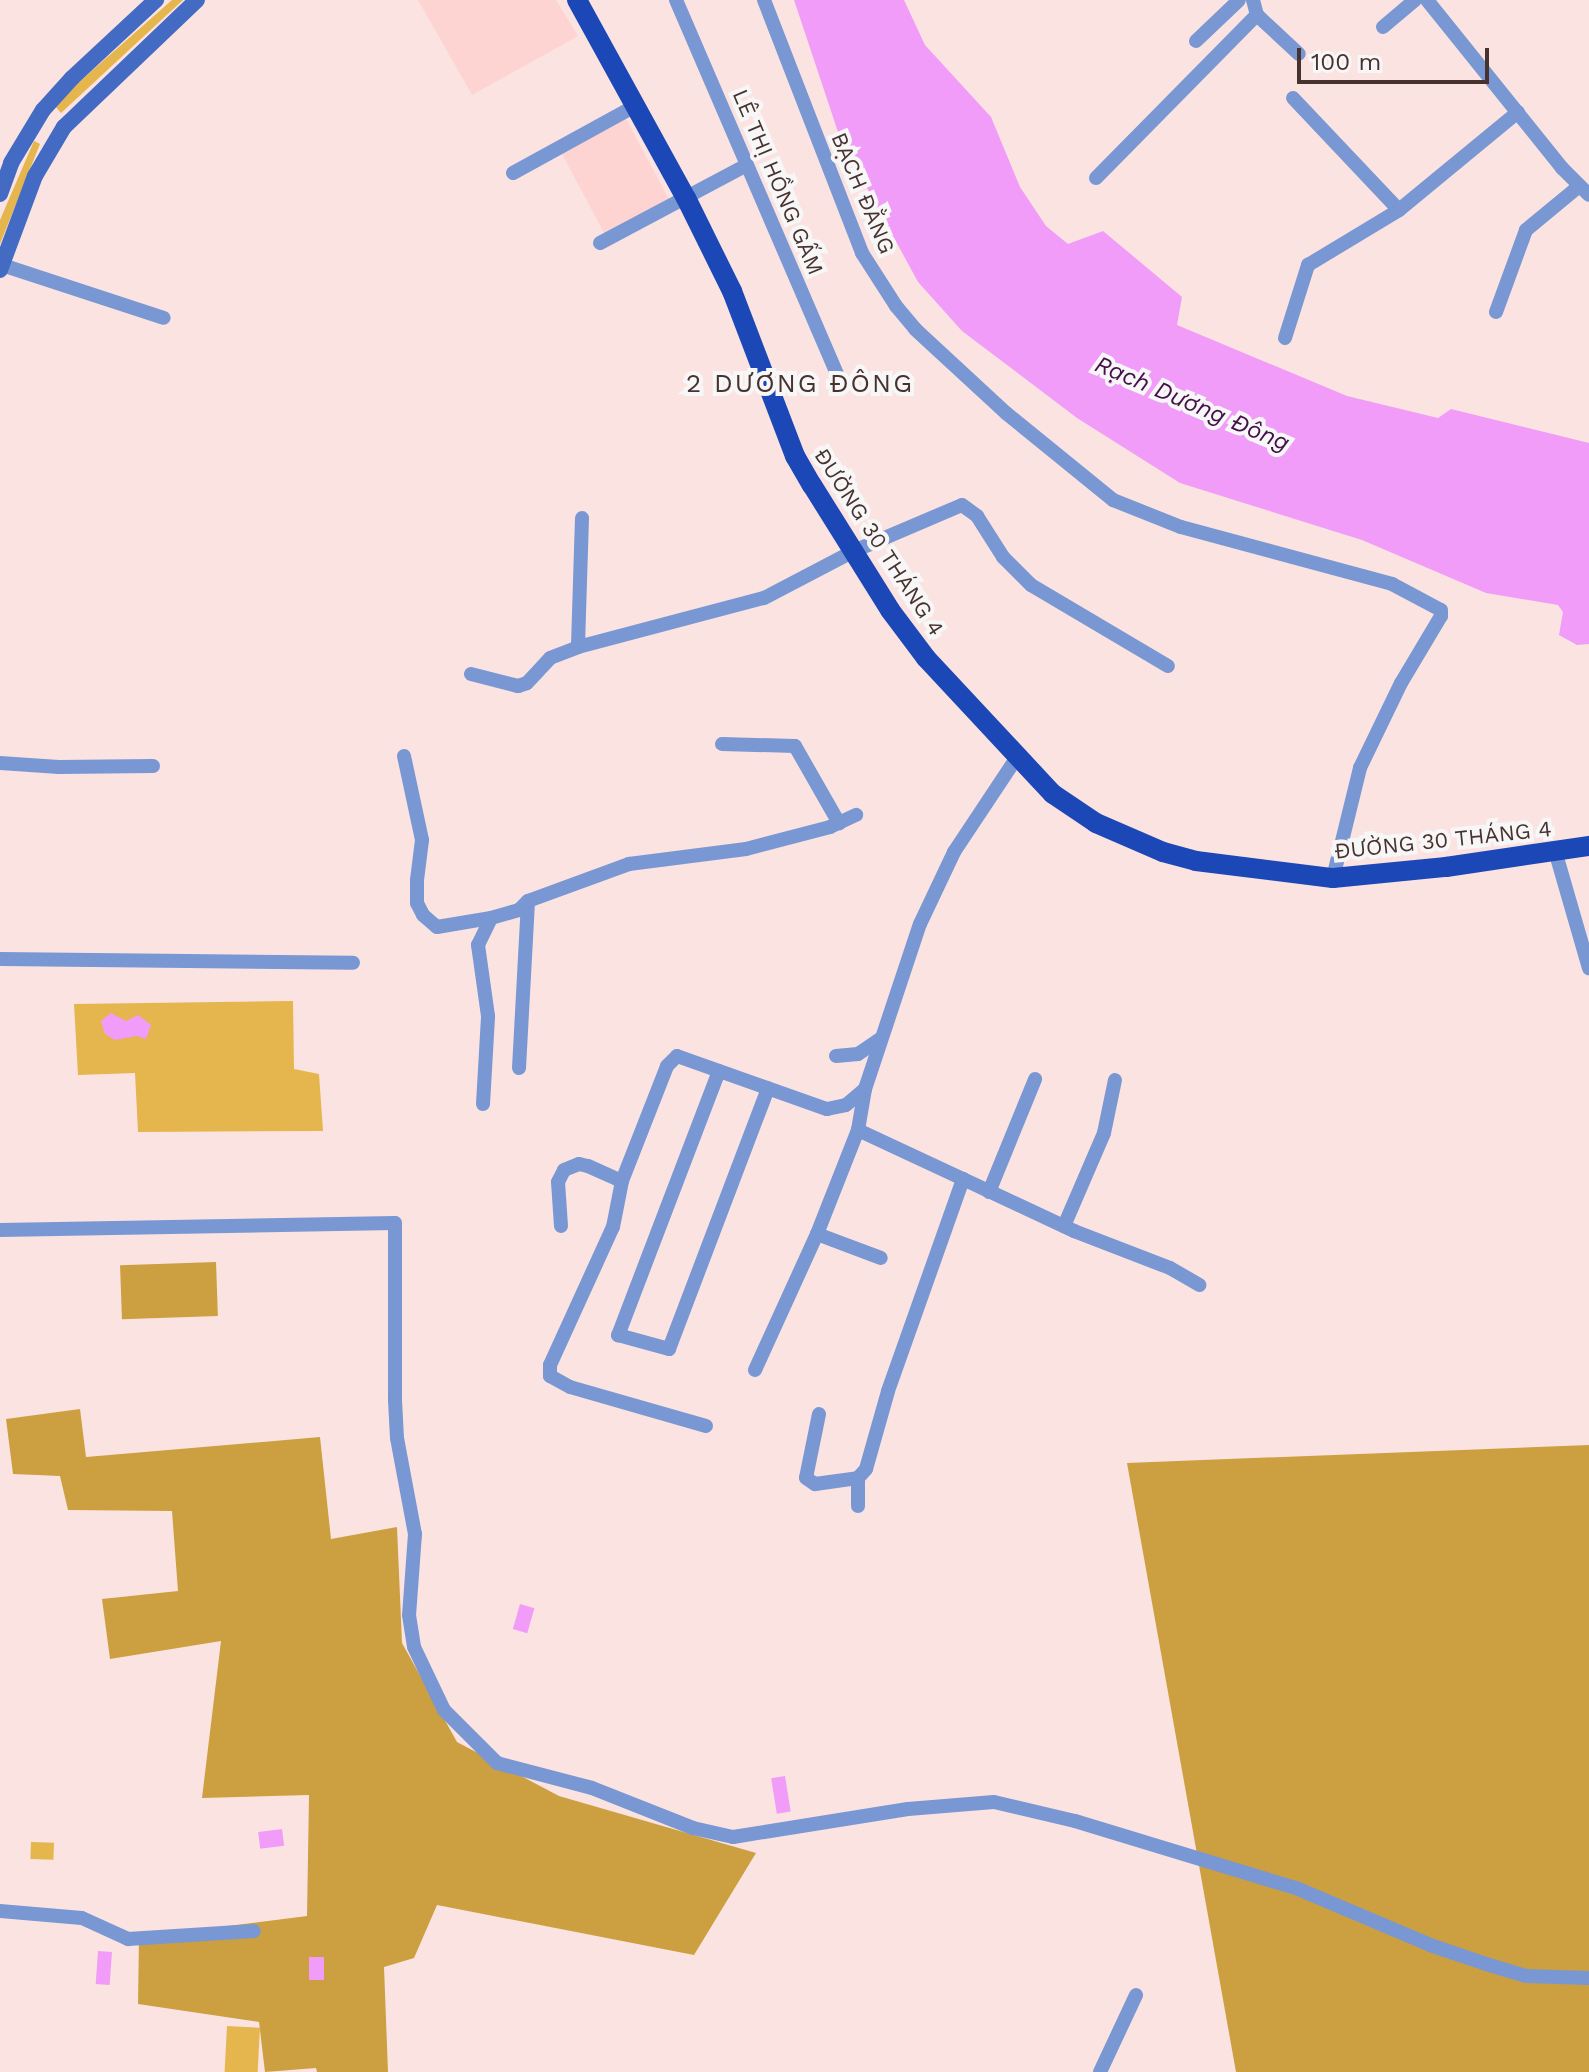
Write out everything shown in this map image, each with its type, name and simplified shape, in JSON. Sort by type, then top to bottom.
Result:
[{"type":"main road","points":[[0,194],[11,163],[43,110],[72,78],[156,0]]},
{"type":"main road","points":[[1,268],[35,176],[64,127],[197,0]]},
{"type":"main road","name":"ĐƯỜNG 30 THÁNG 4","points":[[577,0],[686,198],[738,305],[795,456],[890,610],[926,658],[1053,794],[1080,814],[1163,852],[1196,861],[1333,878],[1556,854],[1589,846]]},
{"type":"main road","points":[[43,110],[64,127]]},
{"type":"street","name":"LÊ THỊ HỒNG GẤM","points":[[676,0],[840,381]]},
{"type":"street","name":"BẠCH ĐẰNG","points":[[764,0],[862,253],[896,306],[1006,413],[1113,500],[1181,527],[1392,584],[1441,610],[1441,616],[1401,683],[1360,768],[1333,878]]},
{"type":"street","points":[[1196,41],[1239,0]]},
{"type":"street","points":[[1253,0],[1257,15],[1299,54]]},
{"type":"street","points":[[1383,27],[1415,0]]},
{"type":"street","points":[[1427,0],[1584,191],[1526,230],[1496,312]]},
{"type":"street","points":[[1096,178],[1257,15]]},
{"type":"street","points":[[1293,98],[1399,210]]},
{"type":"street","points":[[513,173],[635,106]]},
{"type":"street","points":[[1285,338],[1308,265],[1399,210],[1518,112]]},
{"type":"street","points":[[600,243],[747,165]]},
{"type":"street","points":[[1,268],[164,318]]},
{"type":"street","points":[[471,674],[518,686],[527,683],[550,658],[578,647],[764,598],[854,551],[962,505],[977,516],[1003,557],[1031,585],[1168,666]]},
{"type":"street","points":[[578,647],[582,518]]},
{"type":"street","points":[[722,744],[795,746],[839,823]]},
{"type":"street","points":[[404,756],[405,773],[422,840],[417,903],[423,915],[437,927],[519,910],[528,901],[629,864],[746,849],[839,823],[856,815]]},
{"type":"street","points":[[755,1370],[817,1234],[858,1130],[865,1089],[880,1039],[920,924],[954,852],[1017,757]]},
{"type":"street","points":[[0,763],[59,767],[153,766]]},
{"type":"street","points":[[1556,854],[1589,968]]},
{"type":"street","points":[[519,1068],[528,901]]},
{"type":"street","points":[[483,1104],[488,1016],[478,945],[491,918]]},
{"type":"street","points":[[0,959],[353,963]]},
{"type":"street","points":[[836,1056],[858,1054],[880,1039]]},
{"type":"street","points":[[706,1426],[570,1387],[550,1376],[550,1365],[613,1227],[622,1181],[667,1066],[677,1056],[827,1109],[846,1105],[865,1089]]},
{"type":"street","points":[[719,1071],[618,1335],[669,1349],[768,1088]]},
{"type":"street","points":[[989,1192],[1035,1079]]},
{"type":"street","points":[[1064,1226],[1104,1133],[1115,1080]]},
{"type":"street","points":[[858,1130],[1064,1226],[1132,1251],[1200,1285]]},
{"type":"street","points":[[561,1226],[558,1182],[564,1170],[579,1164],[622,1181]]},
{"type":"street","points":[[819,1414],[806,1478],[815,1484],[858,1478],[866,1469],[888,1391],[963,1179]]},
{"type":"street","points":[[0,1230],[395,1223],[395,1400],[397,1438],[415,1534],[409,1615],[414,1647],[444,1710],[497,1763],[592,1788],[693,1828],[733,1837],[908,1809],[994,1802],[1075,1821],[1296,1888],[1430,1945],[1526,1976],[1589,1978]]},
{"type":"street","points":[[817,1234],[881,1258]]},
{"type":"street","points":[[858,1478],[858,1506]]},
{"type":"street","points":[[0,1911],[82,1918],[128,1939],[254,1931]]},
{"type":"street","points":[[1100,2072],[1136,1995]]},
{"type":"shaded area","points":[[172,0],[183,0],[61,113],[55,106]]},
{"type":"shaded area","points":[[418,0],[556,0],[578,36],[472,95]]},
{"type":"shaded area","points":[[624,115],[670,202],[606,236],[560,149]]},
{"type":"shaded area","points":[[34,141],[40,144],[0,244],[0,220]]},
{"type":"shaded area","points":[[293,1001],[294,1069],[319,1074],[323,1131],[138,1132],[135,1073],[78,1075],[74,1004]]},
{"type":"shaded area","points":[[216,1262],[218,1316],[122,1319],[120,1265]]},
{"type":"shaded area","points":[[80,1409],[86,1457],[320,1437],[331,1539],[397,1527],[402,1643],[457,1742],[559,1796],[756,1853],[694,1955],[437,1905],[414,1958],[384,1967],[388,2072],[317,2072],[316,2068],[265,2072],[259,2022],[138,2004],[139,1937],[307,1916],[309,1795],[202,1798],[221,1641],[110,1659],[102,1599],[178,1591],[172,1511],[68,1510],[60,1476],[13,1474],[6,1419]]},
{"type":"shaded area","points":[[1589,1445],[1589,2072],[1236,2072],[1127,1463]]},
{"type":"shaded area","points":[[31,1842],[54,1843],[53,1860],[30,1859]]},
{"type":"shaded area","points":[[227,2026],[260,2028],[258,2072],[225,2072]]},
{"type":"water","name":"Rạch Dương Đông","points":[[794,0],[904,0],[925,45],[991,117],[1020,187],[1046,226],[1068,244],[1103,231],[1182,297],[1177,325],[1347,396],[1438,418],[1451,409],[1589,443],[1589,644],[1577,645],[1559,635],[1563,612],[1558,605],[1486,593],[1362,540],[1180,483],[1077,418],[962,331],[918,282],[840,138]]},
{"type":"water","points":[[111,1013],[126,1021],[138,1015],[151,1025],[146,1039],[137,1036],[115,1040],[105,1034],[101,1021]]},
{"type":"water","points":[[520,1604],[534,1608],[527,1633],[513,1629]]},
{"type":"water","points":[[785,1776],[791,1812],[777,1814],[771,1778]]},
{"type":"water","points":[[282,1829],[284,1846],[260,1849],[258,1832]]},
{"type":"water","points":[[98,1951],[112,1952],[110,1985],[96,1984]]},
{"type":"water","points":[[309,1957],[324,1957],[324,1980],[309,1980]]},
{"type":"district","name":"2 DƯƠNG ĐÔNG","points":[[800,384]]}]
